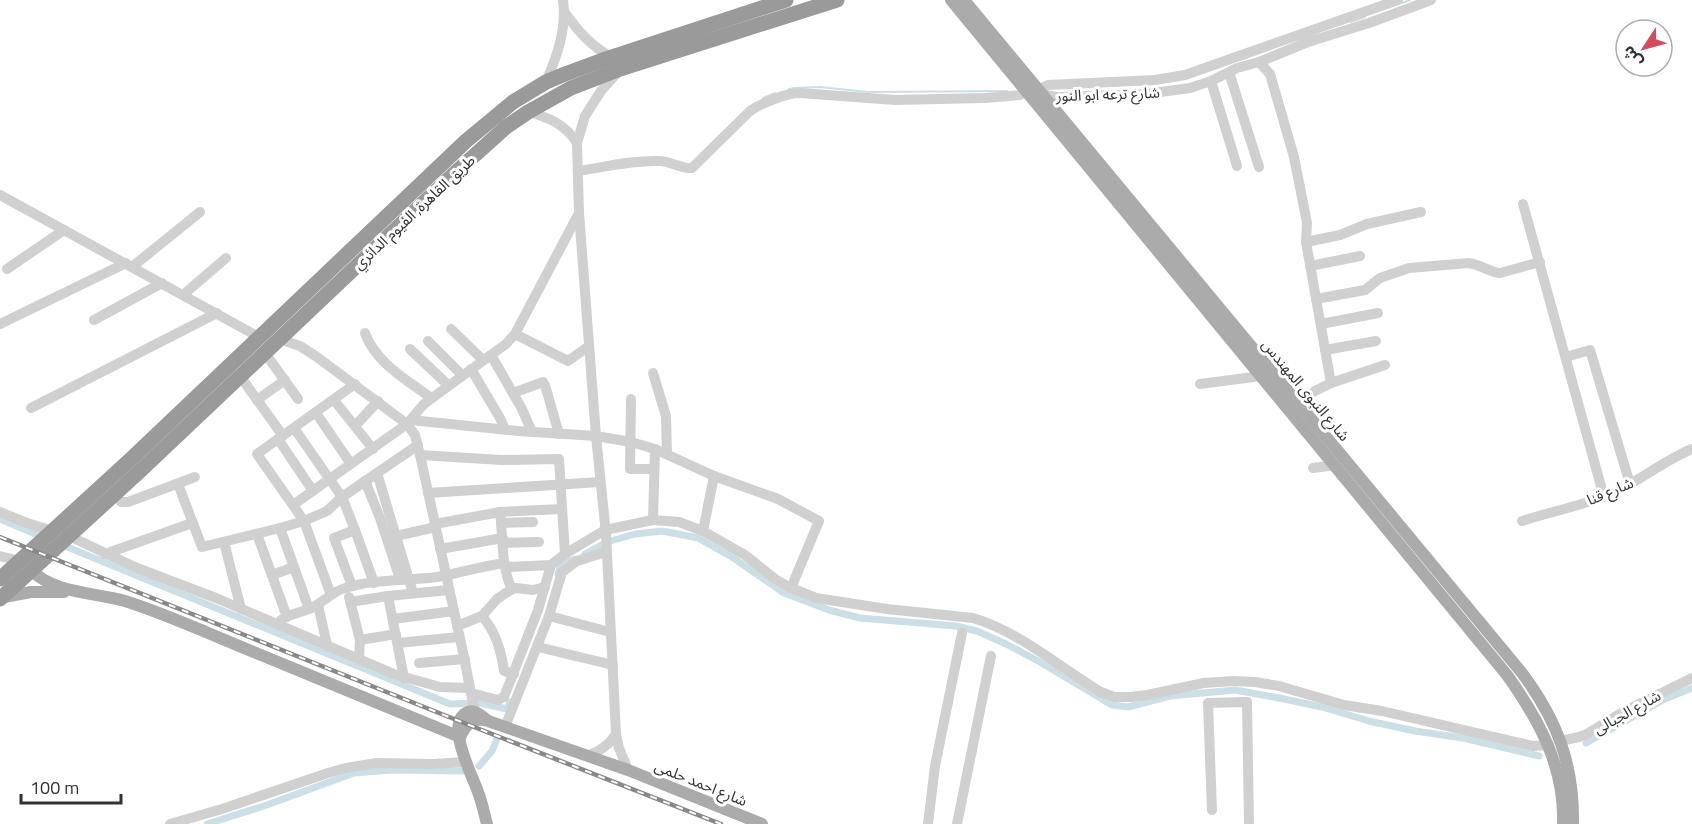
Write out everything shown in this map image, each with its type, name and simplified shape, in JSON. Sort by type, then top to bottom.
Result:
[{"type":"highway","name":"طريق القاهرة, الفيوم الدائري","points":[[58,536],[265,353],[388,226],[458,149],[521,97],[546,82],[782,18],[837,0]]},
{"type":"highway","name":"طريق القاهرة, الفيوم الدائري","points":[[58,536],[115,494],[136,465],[259,337],[388,226],[528,112],[615,63],[781,1]]},
{"type":"highway","points":[[781,1],[782,18]]},
{"type":"highway","points":[[1,599],[25,566],[58,536]]},
{"type":"highway","points":[[0,579],[25,566]]},
{"type":"main road","name":"شارع النبوى المهندس","points":[[951,0],[1033,91]]},
{"type":"main road","name":"شارع النبوى المهندس","points":[[963,0],[1033,91],[1297,404],[1470,620],[1536,692],[1546,708],[1555,743],[1555,763],[1564,812],[1563,824]]},
{"type":"main road","name":"شارع النبوى المهندس","points":[[1133,212],[1261,376],[1335,465],[1458,605]]},
{"type":"main road","points":[[25,566],[44,580],[80,593]]},
{"type":"main road","points":[[1,599],[31,592],[80,593],[121,600],[177,620],[460,737]]},
{"type":"main road","points":[[475,705],[462,716],[458,726],[465,762],[478,791],[487,824]]},
{"type":"main road","name":"شارع احمد حلمى","points":[[475,705],[505,727],[628,770],[762,824]]},
{"type":"main road","name":"شارع النبوى المهندس","points":[[1555,743],[1568,766],[1573,788],[1573,824]]},
{"type":"main road","points":[[472,779],[472,792],[480,824]]},
{"type":"street","points":[[546,82],[558,51],[565,13],[563,0]]},
{"type":"street","name":"شارع ترعه ابو النور","points":[[1033,91],[1048,85],[1155,80],[1185,75],[1398,0]]},
{"type":"street","name":"شارع ترعه ابو النور","points":[[1033,91],[1057,97],[1146,94],[1190,88],[1211,81],[1241,66],[1259,62],[1308,42],[1431,0]]},
{"type":"street","points":[[565,13],[583,36],[615,63],[589,109],[581,126],[577,143],[579,213],[605,532],[616,734],[628,770]]},
{"type":"street","points":[[1259,62],[1270,74],[1294,157],[1307,223],[1306,242],[1331,383]]},
{"type":"street","points":[[1229,72],[1259,167]]},
{"type":"street","points":[[1211,81],[1238,166]]},
{"type":"street","points":[[578,171],[663,160],[692,168],[750,111],[791,94],[895,100],[985,98],[1020,95],[1033,91]]},
{"type":"street","points":[[528,112],[558,123],[577,143]]},
{"type":"street","points":[[0,195],[259,337]]},
{"type":"street","points":[[1523,204],[1604,496]]},
{"type":"street","points":[[0,324],[129,265],[200,212]]},
{"type":"street","points":[[1306,242],[1340,235],[1367,224],[1421,212]]},
{"type":"street","points":[[293,505],[409,422],[431,398],[506,344],[515,334],[579,213]]},
{"type":"street","points":[[7,269],[64,230]]},
{"type":"street","points":[[1310,266],[1360,256]]},
{"type":"street","points":[[183,295],[226,258]]},
{"type":"street","points":[[1316,299],[1365,290],[1380,278],[1417,266],[1470,263],[1500,273],[1540,262]]},
{"type":"street","points":[[94,320],[162,283]]},
{"type":"street","points":[[31,408],[216,313]]},
{"type":"street","points":[[1321,324],[1378,313]]},
{"type":"street","points":[[452,329],[487,358],[513,393],[532,432]]},
{"type":"street","points":[[365,333],[369,344],[386,363],[431,398]]},
{"type":"street","points":[[515,334],[568,361],[589,346]]},
{"type":"street","points":[[279,339],[300,346],[409,422],[596,436],[631,442],[655,449],[714,476],[778,499],[819,521],[791,588]]},
{"type":"street","points":[[428,341],[467,372],[500,418],[505,430]]},
{"type":"street","points":[[1325,350],[1376,341]]},
{"type":"street","points":[[410,349],[448,385]]},
{"type":"street","points":[[1566,357],[1590,350],[1630,484]]},
{"type":"street","points":[[265,353],[298,399]]},
{"type":"street","points":[[1297,404],[1314,391],[1331,383],[1385,365]]},
{"type":"street","points":[[653,373],[666,416],[667,454]]},
{"type":"street","points":[[240,376],[313,491]]},
{"type":"street","points":[[1200,384],[1261,376]]},
{"type":"street","points":[[257,400],[285,380]]},
{"type":"street","points":[[513,393],[543,382],[559,434]]},
{"type":"street","points":[[331,595],[304,521],[257,454],[355,384]]},
{"type":"street","points":[[631,399],[630,469],[653,469]]},
{"type":"street","points":[[334,400],[373,448]]},
{"type":"street","points":[[356,426],[378,401]]},
{"type":"street","points":[[316,413],[351,464]]},
{"type":"street","points":[[409,422],[419,450],[475,705]]},
{"type":"street","points":[[294,428],[342,497],[374,583]]},
{"type":"street","points":[[653,520],[655,449]]},
{"type":"street","name":"شارع قنا","points":[[1522,521],[1604,496],[1692,449]]},
{"type":"street","points":[[178,484],[202,547],[280,528],[327,511],[342,497],[377,473],[419,450],[501,459],[559,459],[565,554]]},
{"type":"street","points":[[1312,468],[1335,465]]},
{"type":"street","points":[[377,473],[396,536],[405,579]]},
{"type":"street","points":[[703,531],[714,476]]},
{"type":"street","points":[[115,494],[122,501],[128,502],[195,477]]},
{"type":"street","points":[[365,481],[405,579],[413,593]]},
{"type":"street","points":[[428,494],[600,482]]},
{"type":"street","points":[[396,536],[435,526],[562,509]]},
{"type":"street","points":[[0,512],[241,609],[276,624],[359,658],[404,678],[440,687],[475,705],[501,699],[507,691],[551,565],[505,565],[349,587],[276,624]]},
{"type":"street","points":[[501,517],[533,522]]},
{"type":"street","points":[[501,517],[505,565],[512,589]]},
{"type":"street","name":"شارع الجبالى","points":[[551,565],[565,554],[605,532],[653,520],[679,522],[703,531],[745,555],[775,579],[816,598],[887,609],[973,618],[986,622],[1020,640],[1101,692],[1114,697],[1147,695],[1204,683],[1255,682],[1279,686],[1344,705],[1382,711],[1533,746],[1555,743],[1591,732],[1623,712],[1692,678]]},
{"type":"street","points":[[105,554],[192,523]]},
{"type":"street","points":[[280,528],[327,645]]},
{"type":"street","points":[[355,530],[334,538],[349,587],[350,602],[360,640],[359,658]]},
{"type":"street","points":[[257,534],[287,617]]},
{"type":"street","points":[[440,549],[503,541],[539,542]]},
{"type":"street","points":[[224,542],[241,609]]},
{"type":"street","points":[[505,727],[538,647],[562,572],[577,561],[606,549]]},
{"type":"street","points":[[0,556],[25,566]]},
{"type":"street","points":[[272,575],[294,567]]},
{"type":"street","points":[[360,640],[458,632],[482,616],[497,599],[512,589],[533,590],[545,587]]},
{"type":"street","points":[[350,602],[449,590]]},
{"type":"street","points":[[387,596],[404,678]]},
{"type":"street","points":[[393,619],[454,611]]},
{"type":"street","points":[[482,616],[496,637],[504,671],[514,674]]},
{"type":"street","points":[[549,616],[610,632]]},
{"type":"street","points":[[928,824],[936,766],[962,633]]},
{"type":"street","points":[[538,647],[612,665]]},
{"type":"street","points":[[957,824],[992,656]]},
{"type":"street","points":[[419,663],[465,659]]},
{"type":"street","points":[[1212,810],[1208,704],[1247,702],[1249,824]]},
{"type":"street","points":[[588,756],[604,749],[616,734]]},
{"type":"street","points":[[170,824],[346,768],[377,763],[465,762]]},
{"type":"waterway","points":[[1402,3],[1410,0]]},
{"type":"waterway","points":[[1351,22],[1365,17]]},
{"type":"waterway","points":[[789,89],[820,87],[868,92],[1007,91]]},
{"type":"waterway","points":[[763,98],[775,93]]},
{"type":"waterway","points":[[0,519],[45,538]]},
{"type":"waterway","points":[[585,554],[607,542],[635,534],[662,531],[698,538],[732,557],[784,593],[829,610],[860,618],[956,626],[977,631],[1040,662],[1112,705],[1128,707],[1170,696],[1235,690],[1322,707],[1369,721],[1415,731],[1463,738],[1539,756]]},
{"type":"waterway","points":[[60,544],[450,704],[480,703],[507,709],[510,702]]},
{"type":"waterway","points":[[558,574],[561,564],[575,559]]},
{"type":"waterway","points":[[1586,743],[1665,699],[1692,688]]},
{"type":"waterway","points":[[479,766],[492,751],[497,739]]},
{"type":"waterway","points":[[207,824],[354,773],[391,770],[463,771]]},
{"type":"railway","points":[[0,537],[721,824]]}]
